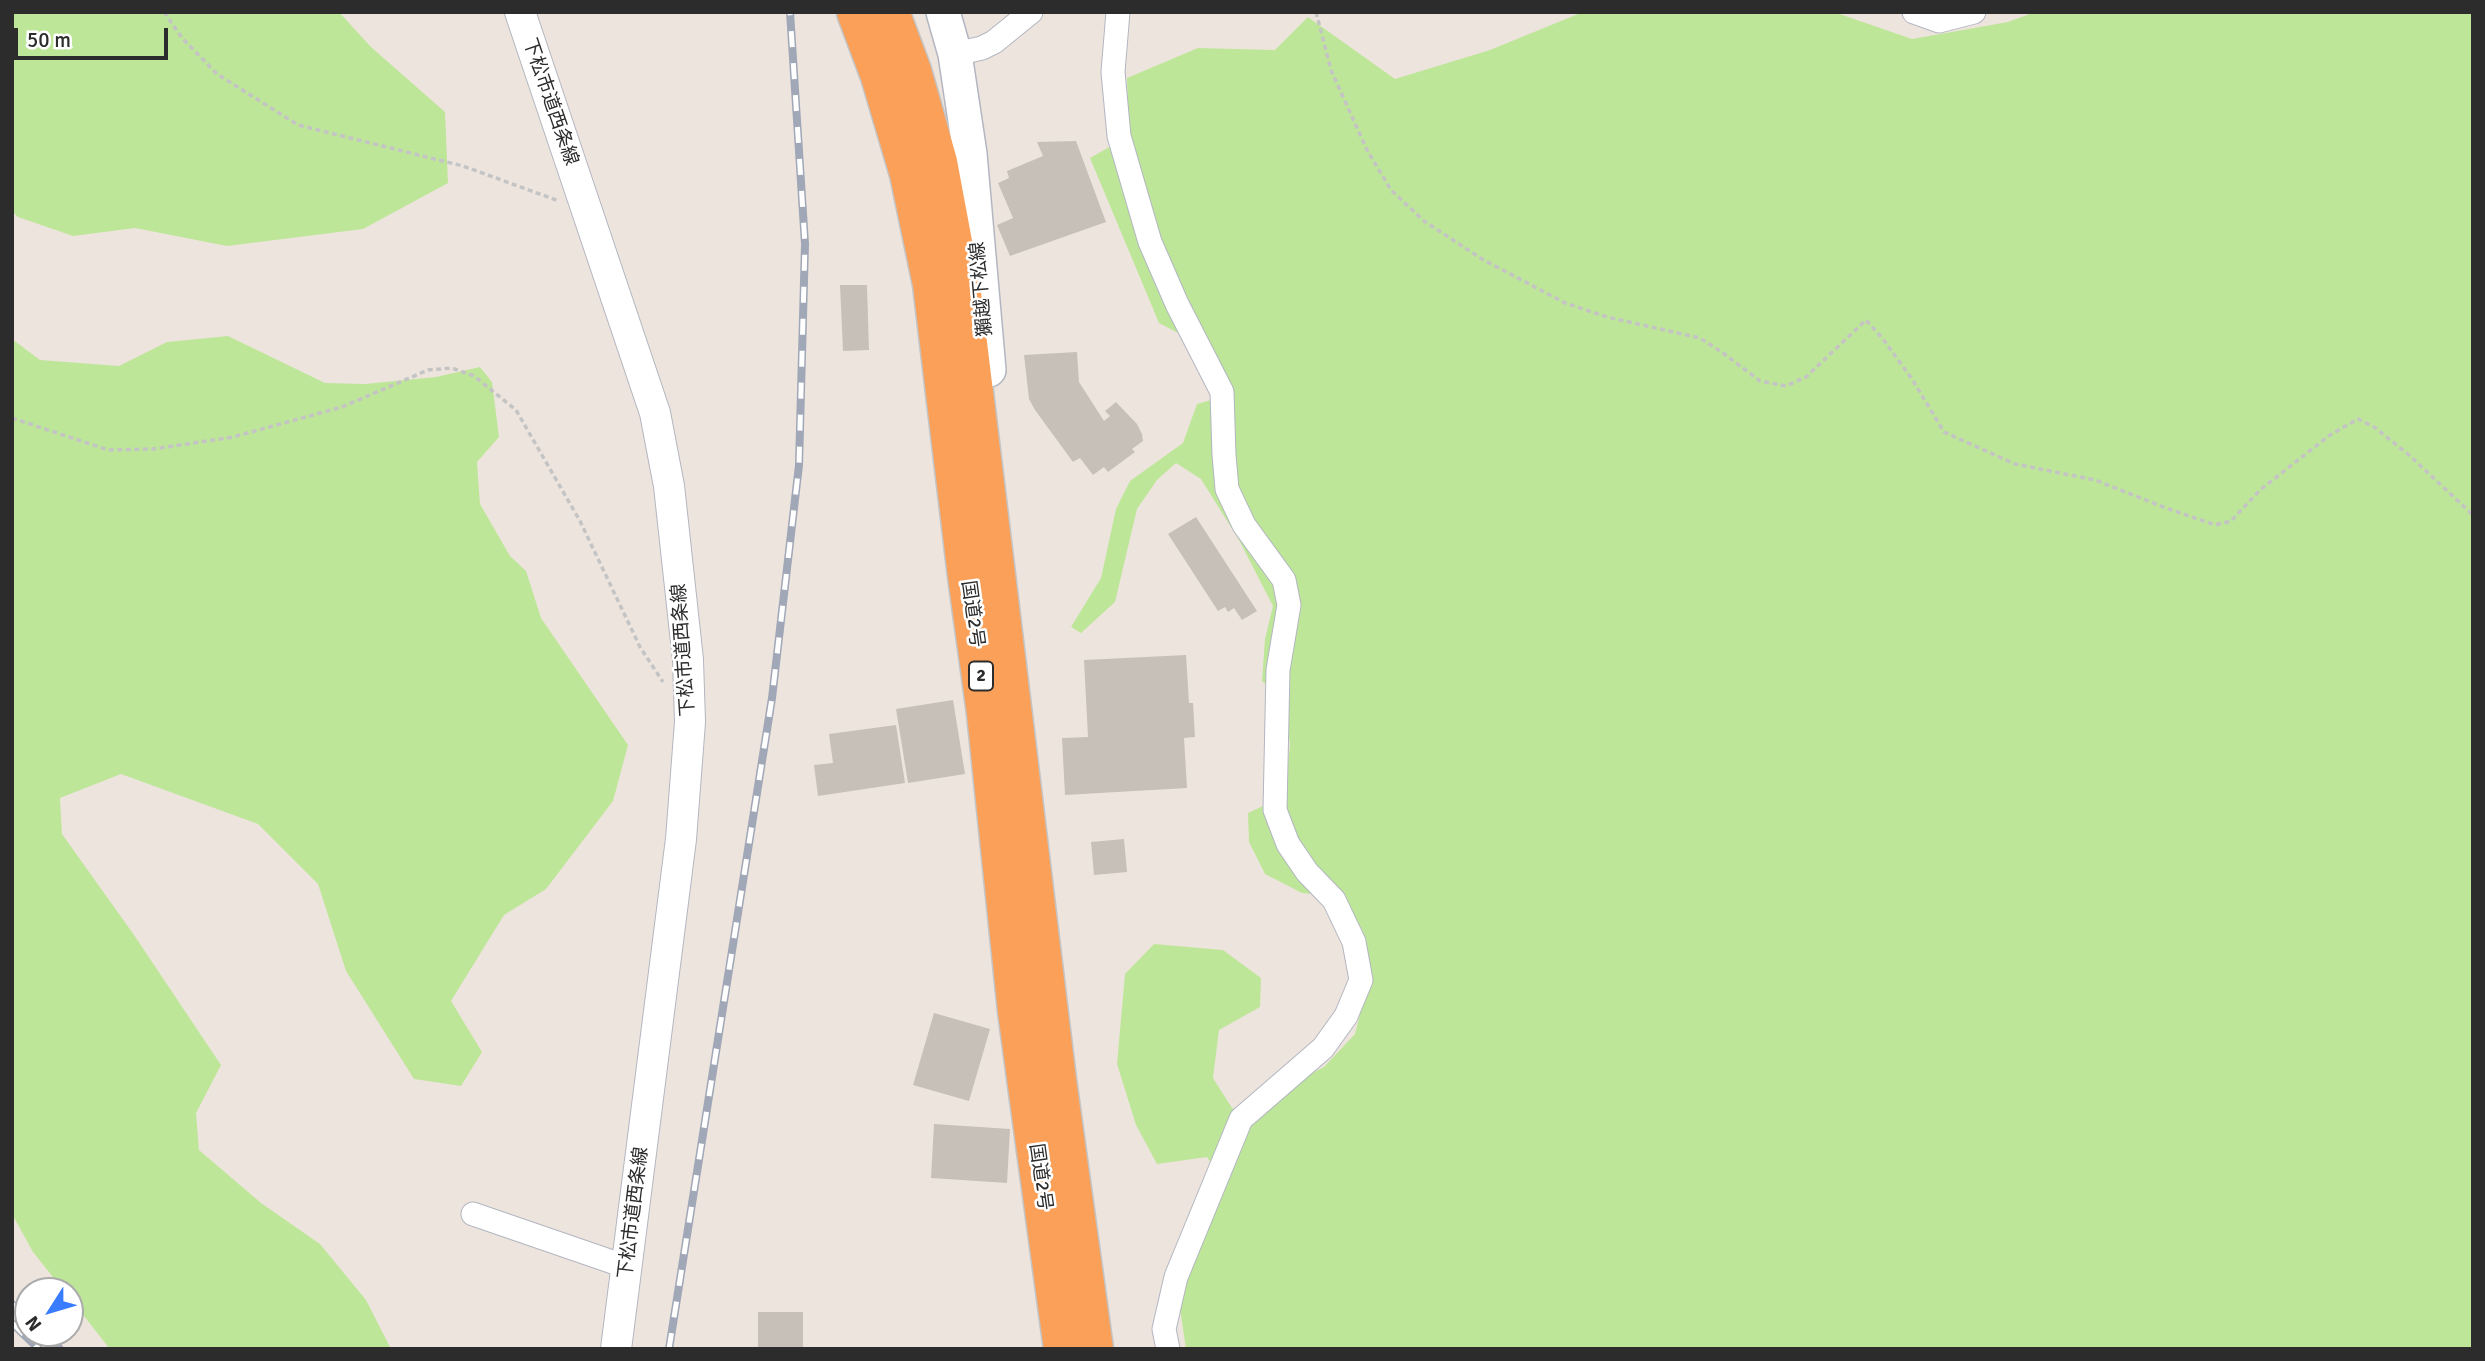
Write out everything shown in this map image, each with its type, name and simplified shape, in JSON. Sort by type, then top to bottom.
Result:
[{"type":"highway","name":"国道2号","points":[[856,12],[880,76],[909,174],[932,284],[986,713],[1017,1011],[1063,1349]]},
{"type":"highway","name":"国道2号","points":[[890,12],[912,71],[938,162],[961,285],[1057,1080],[1094,1349]]},
{"type":"main road","name":"獺越下松線","points":[[943,12],[955,54],[970,154],[989,371],[997,568]]},
{"type":"street","name":"下松市道西条線","points":[[520,12],[656,413],[669,486],[688,660],[690,722],[681,839],[616,1349]]},
{"type":"street","points":[[955,54],[982,48],[994,42],[1031,12]]},
{"type":"street","points":[[1118,12],[1113,72],[1119,136],[1150,242],[1177,304],[1223,392],[1227,489],[1244,525],[1284,579],[1289,604],[1278,670],[1275,810],[1288,844],[1300,863],[1334,900],[1354,942],[1361,980],[1346,1016],[1323,1048],[1241,1119],[1175,1277],[1164,1329],[1168,1349]]},
{"type":"street","points":[[1914,12],[1939,21],[1973,12]]},
{"type":"street","points":[[473,1214],[627,1267]]},
{"type":"path","points":[[164,12],[182,38],[216,74],[298,125],[463,166],[587,211]]},
{"type":"path","points":[[1316,12],[1331,70],[1367,150],[1391,190],[1423,221],[1482,259],[1565,303],[1607,317],[1700,338],[1760,381],[1786,386],[1806,377],[1866,320],[1912,379],[1944,432],[2015,464],[2095,480],[2166,509],[2216,525],[2231,521],[2260,490],[2330,435],[2358,419],[2374,427],[2409,455],[2473,515]]},
{"type":"path","points":[[12,418],[108,450],[153,449],[233,437],[342,407],[428,370],[452,368],[474,376],[516,410],[580,521],[640,647],[690,722]]},
{"type":"green space","points":[[12,12],[339,12],[371,47],[445,112],[448,183],[363,229],[227,246],[135,228],[73,236],[18,217],[12,211]]},
{"type":"green space","points":[[1583,12],[1834,12],[1912,39],[2008,22],[2035,12],[2473,12],[2473,1349],[1186,1349],[1180,1309],[1198,1239],[1223,1181],[1207,1157],[1157,1164],[1136,1125],[1117,1064],[1125,974],[1154,944],[1223,950],[1261,978],[1260,1007],[1219,1030],[1213,1078],[1232,1108],[1258,1115],[1289,1085],[1324,1067],[1355,1034],[1370,975],[1362,929],[1340,896],[1302,893],[1265,874],[1249,842],[1248,813],[1285,796],[1290,744],[1284,701],[1262,681],[1265,639],[1273,606],[1239,540],[1201,479],[1176,463],[1157,480],[1137,509],[1115,602],[1081,633],[1071,627],[1101,578],[1116,509],[1130,481],[1183,443],[1197,404],[1229,395],[1205,347],[1159,323],[1090,158],[1129,136],[1127,78],[1198,48],[1275,50],[1308,17],[1395,79],[1490,50]]},
{"type":"green space","points":[[228,336],[325,383],[365,384],[436,377],[480,367],[492,382],[499,437],[477,462],[480,504],[510,556],[526,571],[541,618],[628,745],[613,801],[546,889],[504,915],[451,1001],[482,1052],[461,1086],[414,1079],[346,971],[318,884],[258,824],[121,774],[60,798],[62,834],[221,1065],[196,1113],[199,1150],[261,1203],[320,1244],[366,1300],[391,1349],[109,1348],[84,1316],[84,1277],[53,1277],[33,1252],[12,1214],[12,339],[40,360],[119,366],[167,342]]},
{"type":"building","points":[[1076,141],[1106,222],[1010,256],[997,225],[1013,218],[998,183],[1009,178],[1007,171],[1043,156],[1037,142]]},
{"type":"building","points":[[840,285],[867,285],[869,350],[843,351]]},
{"type":"building","points":[[1077,352],[1079,382],[1104,421],[1110,416],[1105,411],[1116,402],[1137,424],[1143,441],[1132,449],[1135,452],[1108,472],[1104,467],[1093,475],[1080,458],[1073,462],[1029,399],[1024,355]]},
{"type":"building","points":[[1196,517],[1257,611],[1242,620],[1234,608],[1228,612],[1225,607],[1218,611],[1168,534]]},
{"type":"building","points":[[1186,655],[1189,703],[1193,703],[1195,737],[1184,738],[1187,788],[1065,795],[1062,738],[1088,737],[1084,660]]},
{"type":"building","points":[[953,700],[965,774],[908,783],[896,709]]},
{"type":"building","points":[[896,725],[905,783],[818,796],[814,765],[833,763],[829,734]]},
{"type":"building","points":[[1124,839],[1127,872],[1094,875],[1091,842]]},
{"type":"building","points":[[934,1013],[990,1029],[969,1101],[913,1085]]},
{"type":"building","points":[[934,1124],[1010,1129],[1007,1183],[931,1178]]},
{"type":"building","points":[[758,1312],[803,1312],[803,1349],[758,1347]]},
{"type":"railway","points":[[669,1349],[772,698],[799,465],[805,244],[790,12]]},
{"type":"railway","points":[[12,1323],[39,1349]]}]
